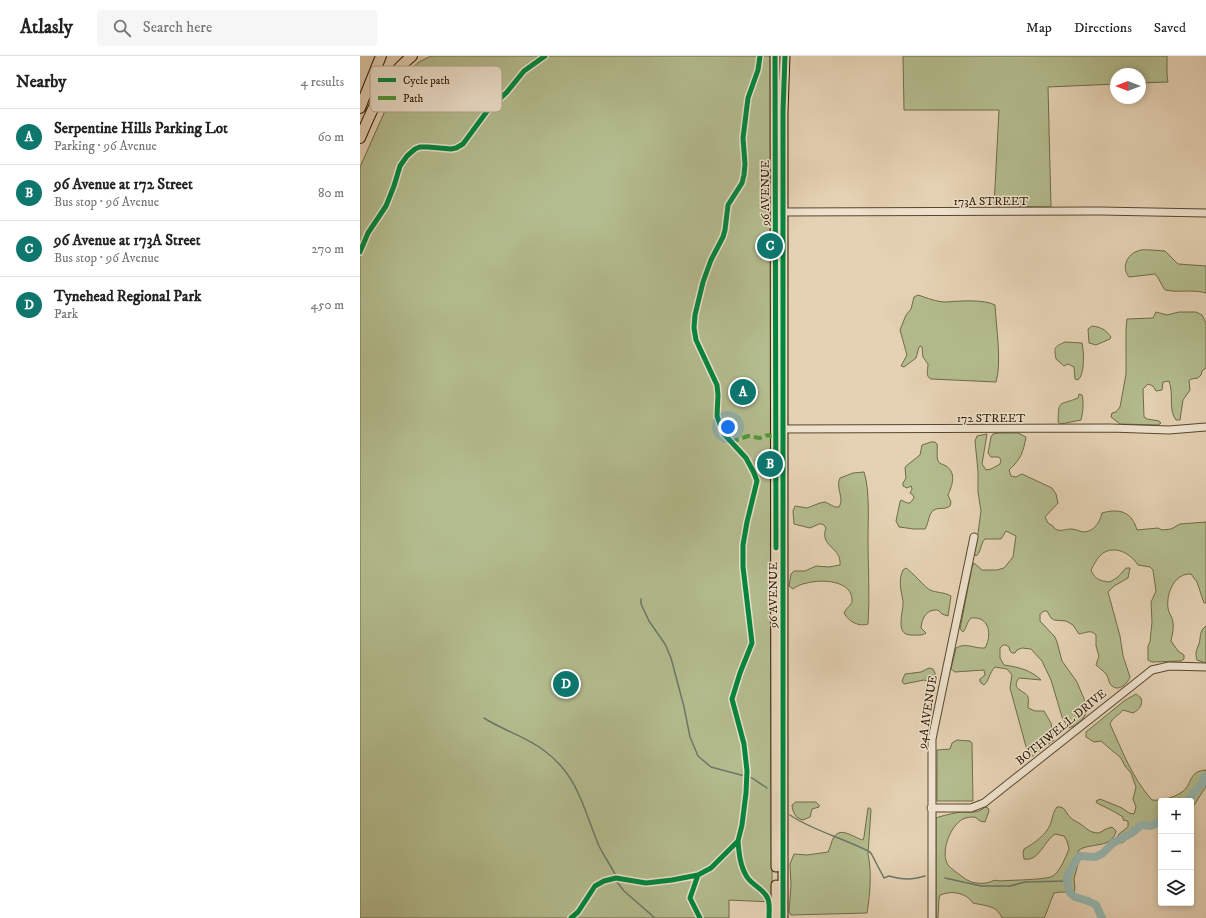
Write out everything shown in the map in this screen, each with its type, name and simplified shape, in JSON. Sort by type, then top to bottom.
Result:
[{"type":"highway","points":[[377,66],[381,56]]},
{"type":"highway","points":[[400,66],[412,56]]},
{"type":"highway","points":[[360,108],[370,83]]},
{"type":"highway","points":[[360,138],[372,112]]},
{"type":"main road","name":"96 AVENUE","points":[[775,56],[779,212],[776,918]]},
{"type":"main road","name":"96 AVENUE","points":[[779,212],[785,56]]},
{"type":"main road","name":"96 AVENUE","points":[[779,429],[783,918]]},
{"type":"street","name":"173A STREET","points":[[779,212],[1206,212]]},
{"type":"street","name":"172 STREET","points":[[779,429],[1110,428],[1169,430],[1206,427]]},
{"type":"street","name":"94A AVENUE","points":[[932,918],[932,735],[974,537]]},
{"type":"street","name":"BOTHWELL DRIVE","points":[[932,808],[971,808],[984,803],[1152,670],[1164,667],[1206,667]]},
{"type":"green space","points":[[431,56],[772,56],[772,902],[729,900],[729,918],[360,918],[360,167],[384,112],[502,112],[502,66],[414,66]]},
{"type":"green space","points":[[903,56],[1167,56],[1168,82],[1146,83],[1146,68],[1110,68],[1110,84],[1048,87],[1051,207],[994,206],[999,110],[904,110]]},
{"type":"green space","points":[[1140,250],[1165,251],[1178,264],[1206,266],[1206,293],[1196,291],[1165,290],[1155,274],[1129,277],[1125,270],[1125,266],[1131,255]]},
{"type":"green space","points":[[918,295],[943,302],[978,301],[995,305],[999,355],[996,382],[931,379],[927,375],[928,364],[923,357],[921,346],[919,347],[916,358],[904,367],[901,366],[907,355],[900,330],[906,315],[911,309],[914,297]]},
{"type":"green space","points":[[1156,312],[1167,315],[1179,312],[1196,312],[1202,315],[1206,323],[1206,368],[1202,371],[1198,378],[1191,379],[1189,381],[1190,390],[1183,400],[1180,420],[1176,420],[1172,411],[1169,381],[1163,382],[1162,390],[1156,391],[1153,386],[1148,384],[1143,389],[1144,417],[1159,421],[1161,423],[1158,425],[1120,424],[1111,417],[1112,413],[1116,412],[1120,407],[1126,374],[1127,319],[1153,318]]},
{"type":"green space","points":[[1092,326],[1101,328],[1111,337],[1110,339],[1096,345],[1089,343],[1088,329]]},
{"type":"green space","points":[[1065,342],[1082,343],[1083,368],[1078,380],[1075,379],[1074,367],[1068,364],[1064,366],[1056,359],[1056,348]]},
{"type":"green space","points":[[1079,394],[1082,395],[1083,401],[1081,420],[1061,424],[1058,422],[1059,406],[1063,403],[1078,398]]},
{"type":"green space","points":[[1018,433],[1026,437],[1021,455],[1009,470],[1011,476],[1016,477],[1022,474],[1052,488],[1056,494],[1058,503],[1045,517],[1048,523],[1057,530],[1072,529],[1087,532],[1096,526],[1102,513],[1114,511],[1120,511],[1128,515],[1135,524],[1137,530],[1158,528],[1162,530],[1171,529],[1180,524],[1206,522],[1206,603],[1204,603],[1197,582],[1191,574],[1180,577],[1172,585],[1168,597],[1168,610],[1173,625],[1171,641],[1178,651],[1184,655],[1184,659],[1181,661],[1152,662],[1148,660],[1148,646],[1150,642],[1152,622],[1151,602],[1156,591],[1153,570],[1150,567],[1138,565],[1128,554],[1114,550],[1110,550],[1100,555],[1091,570],[1094,576],[1110,582],[1118,577],[1126,568],[1130,568],[1128,578],[1114,586],[1108,592],[1120,636],[1123,656],[1130,677],[1125,684],[1115,688],[1110,683],[1106,674],[1096,665],[1099,656],[1096,646],[1096,635],[1094,633],[1088,632],[1079,634],[1073,625],[1066,621],[1054,620],[1047,611],[1040,614],[1040,621],[1055,637],[1062,661],[1077,682],[1087,706],[1087,712],[1082,720],[1074,726],[1068,728],[1062,717],[1051,680],[1042,661],[1031,649],[1022,648],[1017,650],[1015,653],[1012,653],[1006,645],[1003,645],[1000,648],[1000,658],[1004,665],[1024,670],[1041,680],[1019,678],[1016,685],[1028,697],[1028,708],[1035,711],[1044,711],[1051,723],[1054,740],[1031,757],[1028,754],[1010,688],[1012,675],[1007,669],[995,667],[984,685],[980,682],[980,679],[985,675],[984,670],[955,672],[951,669],[956,648],[960,646],[967,646],[985,648],[987,643],[989,632],[988,627],[982,620],[971,618],[963,632],[960,629],[974,563],[982,570],[997,570],[1004,568],[1013,557],[1016,536],[1006,531],[1001,539],[985,539],[978,554],[976,556],[974,553],[981,511],[978,492],[978,471],[975,441],[977,436],[987,434],[982,464],[986,470],[991,469],[1000,464],[1001,460],[999,457],[991,457],[988,453],[991,437],[993,434]]},
{"type":"green space","points":[[935,442],[937,444],[937,457],[939,462],[952,472],[953,480],[948,495],[951,502],[950,506],[934,510],[925,529],[899,527],[896,521],[901,500],[910,503],[914,498],[910,493],[912,489],[911,486],[907,488],[903,486],[906,478],[905,468],[920,455],[922,445]]},
{"type":"green space","points":[[864,472],[868,506],[869,603],[868,624],[861,625],[851,621],[844,613],[852,601],[851,594],[842,585],[828,581],[820,581],[803,584],[793,589],[789,586],[791,574],[794,571],[805,571],[816,566],[829,567],[840,565],[838,554],[826,539],[826,528],[823,524],[810,528],[794,524],[793,511],[795,506],[807,508],[825,502],[835,507],[839,507],[841,504],[839,485],[840,478],[853,473]]},
{"type":"green space","points":[[906,568],[930,590],[951,596],[948,616],[942,614],[938,610],[928,612],[926,614],[921,628],[926,633],[923,635],[906,634],[901,627],[903,601],[900,581],[901,574]]},
{"type":"green space","points":[[1206,626],[1206,663],[1197,660],[1196,654],[1201,632]]},
{"type":"green space","points":[[929,668],[933,669],[935,673],[935,680],[932,682],[924,680],[904,684],[902,681],[905,674],[921,672]]},
{"type":"green space","points":[[1136,694],[1141,698],[1141,705],[1139,709],[1133,713],[1123,710],[1112,720],[1110,724],[1128,764],[1139,782],[1152,800],[1158,800],[1158,821],[1145,827],[1122,843],[1118,842],[1116,839],[1119,834],[1128,827],[1128,821],[1123,820],[1123,817],[1097,803],[1096,801],[1100,799],[1134,814],[1136,807],[1133,799],[1136,787],[1131,773],[1121,758],[1101,741],[1094,742],[1086,737],[1086,732],[1124,701]]},
{"type":"green space","points":[[957,740],[970,741],[972,743],[973,801],[937,801],[937,750],[950,749],[952,743]]},
{"type":"green space","points":[[1206,770],[1206,787],[1194,805],[1194,798],[1168,798],[1182,792],[1188,785],[1193,775],[1200,771]]},
{"type":"green space","points":[[796,802],[816,802],[819,807],[812,809],[810,817],[803,820],[798,818],[794,813],[792,805]]},
{"type":"green space","points":[[985,807],[988,808],[989,811],[985,822],[980,821],[975,817],[968,817],[958,822],[950,833],[945,853],[948,865],[954,871],[967,880],[976,883],[986,883],[995,880],[1028,880],[1053,876],[1058,871],[1069,849],[1064,836],[1055,834],[1034,857],[1024,859],[1023,853],[1024,849],[1046,832],[1057,807],[1064,809],[1072,819],[1088,830],[1099,833],[1112,827],[1116,831],[1114,837],[1106,843],[1079,850],[1076,856],[1078,864],[1074,879],[1074,892],[1054,893],[1044,918],[1002,918],[994,908],[973,903],[967,897],[959,893],[945,893],[940,895],[938,918],[936,918],[936,818],[961,812],[977,812]]},
{"type":"green space","points":[[868,808],[871,810],[868,854],[870,884],[867,913],[791,915],[789,911],[791,885],[790,864],[794,854],[807,855],[828,852],[832,840],[837,834],[840,833],[848,834],[863,840]]},
{"type":"waterway","points":[[641,599],[641,604],[649,621],[665,644],[671,658],[690,737],[698,756],[711,767],[752,778],[767,788]]},
{"type":"waterway","points":[[484,718],[539,747],[557,762],[566,772],[579,795],[599,846],[616,876]]},
{"type":"waterway","points":[[1190,798],[1206,776]]},
{"type":"waterway","points":[[790,815],[809,826],[870,852],[884,878],[889,876],[912,879],[925,876]]},
{"type":"waterway","points":[[1102,918],[1096,905],[1075,897],[1070,893],[1067,881],[1068,874],[1079,856],[1095,857],[1102,854],[1113,843],[1132,833],[1141,825],[1151,826],[1158,822]]},
{"type":"waterway","points":[[945,878],[981,886],[1010,886],[1025,882],[1067,881]]},
{"type":"waterway","points":[[617,882],[624,891],[655,918]]},
{"type":"marked path","points":[[731,442],[748,436],[760,438],[768,435],[772,437]]},
{"type":"cycle path","points":[[502,97],[524,71],[545,56]]},
{"type":"cycle path","points":[[700,918],[690,898],[698,875],[711,868],[738,841],[742,825],[747,771],[744,744],[732,699],[740,673],[752,643],[743,567],[743,545],[757,481],[746,458],[723,433],[717,416],[717,385],[696,340],[694,328],[695,315],[703,282],[711,260],[725,230],[728,205],[742,183],[744,175],[745,164],[743,138],[748,98],[758,70],[760,56]]},
{"type":"cycle path","points":[[775,56],[776,548]]},
{"type":"cycle path","points":[[783,918],[783,111],[785,56]]},
{"type":"cycle path","points":[[360,252],[368,233],[386,206],[400,166],[407,156],[415,149],[420,147],[456,148],[463,144],[487,112]]},
{"type":"cycle path","points":[[738,841],[740,859],[747,877],[764,893],[768,899],[769,918]]},
{"type":"cycle path","points":[[571,918],[578,912],[595,886],[604,881],[616,878],[646,883],[698,875]]},
{"type":"place","name":"96 Avenue at 173A Street","points":[[770,246]]},
{"type":"place","name":"Serpentine Hills Parking Lot","points":[[743,392]]},
{"type":"place","name":"96 Avenue at 172 Street","points":[[770,464]]},
{"type":"place","name":"Tynehead Regional Park","points":[[566,684]]}]
